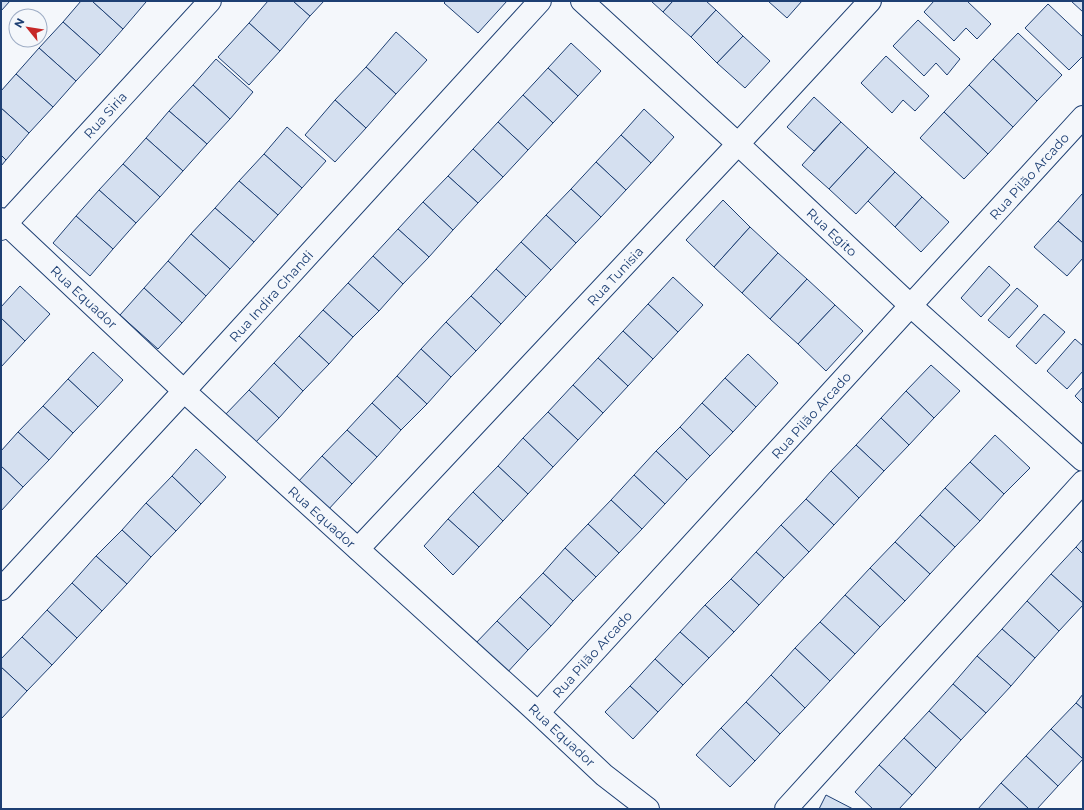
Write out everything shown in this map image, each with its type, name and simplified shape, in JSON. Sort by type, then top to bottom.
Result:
[{"type":"street","name":"Rua Siria","points":[[3,224],[210,1]]},
{"type":"street","name":"Rua Indira Ghandi","points":[[1,589],[184,392],[540,1]]},
{"type":"street","name":"Rua Egito","points":[[582,1],[911,306],[1083,460]]},
{"type":"street","name":"Rua Tunisia","points":[[358,549],[870,1]]},
{"type":"street","name":"Rua Pilão Arcado","points":[[538,713],[1083,117]]},
{"type":"street","name":"Rua Equador","points":[[3,224],[184,392],[538,713],[604,775],[648,809]]},
{"type":"street","points":[[786,809],[1083,482]]},
{"type":"building","points":[[1,1],[10,1],[1,11]]},
{"type":"building","points":[[81,1],[92,1],[123,29],[100,55],[63,22]]},
{"type":"building","points":[[92,1],[145,1],[146,2],[123,29]]},
{"type":"building","points":[[268,1],[293,1],[310,16],[280,51],[249,23]]},
{"type":"building","points":[[293,1],[324,1],[310,16]]},
{"type":"building","points":[[446,1],[507,1],[478,33],[444,3]]},
{"type":"building","points":[[651,1],[673,1],[663,12]]},
{"type":"building","points":[[673,1],[706,1],[716,10],[691,37],[663,12]]},
{"type":"building","points":[[768,1],[802,1],[787,18]]},
{"type":"building","points":[[934,1],[967,1],[991,24],[977,39],[966,28],[954,41],[924,12]]},
{"type":"building","points":[[1071,1],[1083,1],[1083,12]]},
{"type":"building","points":[[1048,4],[1083,37],[1083,56],[1069,70],[1025,28]]},
{"type":"building","points":[[716,10],[743,36],[717,63],[691,37]]},
{"type":"building","points":[[918,20],[960,59],[947,75],[936,63],[924,76],[893,46]]},
{"type":"building","points":[[63,22],[100,55],[76,81],[39,48],[48,48],[48,38]]},
{"type":"building","points":[[249,23],[280,51],[249,85],[218,57]]},
{"type":"building","points":[[396,32],[427,60],[396,94],[366,67]]},
{"type":"building","points":[[1018,33],[1062,75],[1037,101],[993,59]]},
{"type":"building","points":[[743,36],[770,61],[745,88],[717,63]]},
{"type":"building","points":[[571,43],[601,71],[578,96],[548,68]]},
{"type":"building","points":[[39,48],[76,81],[53,107],[16,74]]},
{"type":"building","points":[[886,56],[929,96],[915,111],[903,100],[892,113],[861,83]]},
{"type":"building","points":[[216,59],[253,92],[230,119],[193,85]]},
{"type":"building","points":[[993,59],[1037,101],[1013,127],[969,85]]},
{"type":"building","points":[[366,67],[396,94],[366,128],[335,100]]},
{"type":"building","points":[[548,68],[578,96],[553,123],[523,95]]},
{"type":"building","points":[[16,74],[53,107],[29,133],[1,108],[1,91]]},
{"type":"building","points":[[193,85],[230,119],[207,144],[169,111]]},
{"type":"building","points":[[969,85],[1013,127],[988,154],[944,112]]},
{"type":"building","points":[[523,95],[553,123],[528,150],[498,122]]},
{"type":"building","points":[[814,97],[841,122],[814,151],[787,127]]},
{"type":"building","points":[[335,100],[366,128],[335,162],[305,135]]},
{"type":"building","points":[[1,108],[29,133],[6,160],[1,155]]},
{"type":"building","points":[[644,109],[674,137],[651,163],[621,135]]},
{"type":"building","points":[[169,111],[207,144],[183,171],[146,138]]},
{"type":"building","points":[[944,112],[988,154],[964,179],[920,138]]},
{"type":"building","points":[[498,122],[528,150],[503,177],[473,149]]},
{"type":"building","points":[[841,122],[868,147],[829,189],[802,165]]},
{"type":"building","points":[[287,127],[326,161],[302,188],[264,154]]},
{"type":"building","points":[[621,135],[651,163],[626,190],[596,162]]},
{"type":"building","points":[[146,138],[183,171],[160,197],[123,164]]},
{"type":"building","points":[[868,147],[895,172],[856,214],[829,189]]},
{"type":"building","points":[[473,149],[503,177],[478,203],[448,176]]},
{"type":"building","points":[[264,154],[302,188],[278,215],[239,181]]},
{"type":"building","points":[[1,155],[6,160],[1,166]]},
{"type":"building","points":[[596,162],[626,190],[601,217],[571,189]]},
{"type":"building","points":[[123,164],[160,197],[136,223],[99,190]]},
{"type":"building","points":[[895,172],[922,197],[895,227],[868,201]]},
{"type":"building","points":[[448,176],[478,203],[453,230],[423,202]]},
{"type":"building","points":[[239,181],[278,215],[254,242],[215,208]]},
{"type":"building","points":[[571,189],[601,217],[576,243],[546,215]]},
{"type":"building","points":[[99,190],[136,223],[113,249],[76,216]]},
{"type":"building","points":[[1082,194],[1083,195],[1083,243],[1058,221]]},
{"type":"building","points":[[922,197],[949,222],[921,252],[895,227]]},
{"type":"building","points":[[723,200],[750,227],[714,267],[686,240]]},
{"type":"building","points":[[423,202],[453,230],[429,257],[398,229]]},
{"type":"building","points":[[215,208],[254,242],[230,269],[191,234]]},
{"type":"building","points":[[546,215],[576,243],[551,270],[521,242]]},
{"type":"building","points":[[76,216],[113,249],[90,276],[53,243]]},
{"type":"building","points":[[1058,221],[1083,243],[1083,258],[1067,276],[1034,247]]},
{"type":"building","points":[[750,227],[778,253],[742,293],[714,267]]},
{"type":"building","points":[[398,229],[429,257],[403,284],[373,256]]},
{"type":"building","points":[[191,234],[230,269],[206,296],[168,261]]},
{"type":"building","points":[[521,242],[551,270],[526,297],[496,269]]},
{"type":"building","points":[[778,253],[807,279],[770,319],[742,293]]},
{"type":"building","points":[[373,256],[403,284],[379,311],[348,283]]},
{"type":"building","points":[[168,261],[206,296],[182,323],[144,288]]},
{"type":"building","points":[[989,266],[1010,285],[981,317],[961,298]]},
{"type":"building","points":[[496,269],[526,297],[501,324],[471,296]]},
{"type":"building","points":[[673,277],[703,305],[678,332],[648,304]]},
{"type":"building","points":[[807,279],[835,305],[798,344],[770,319]]},
{"type":"building","points":[[348,283],[379,311],[353,337],[323,310]]},
{"type":"building","points":[[20,286],[50,314],[25,341],[1,318],[1,307]]},
{"type":"building","points":[[144,288],[182,323],[158,349],[120,315]]},
{"type":"building","points":[[1017,288],[1038,306],[1009,338],[988,320]]},
{"type":"building","points":[[471,296],[501,324],[476,351],[446,322]]},
{"type":"building","points":[[648,304],[678,332],[653,359],[623,331]]},
{"type":"building","points":[[835,305],[863,331],[826,371],[798,344]]},
{"type":"building","points":[[323,310],[353,337],[329,364],[299,336]]},
{"type":"building","points":[[1044,314],[1065,332],[1036,364],[1016,346]]},
{"type":"building","points":[[1,318],[25,341],[1,367]]},
{"type":"building","points":[[446,322],[476,351],[451,377],[421,349]]},
{"type":"building","points":[[623,331],[653,359],[628,386],[598,358]]},
{"type":"building","points":[[299,336],[329,364],[303,391],[274,363]]},
{"type":"building","points":[[1075,339],[1083,346],[1083,371],[1067,389],[1047,371]]},
{"type":"building","points":[[421,349],[451,377],[427,404],[397,376]]},
{"type":"building","points":[[93,352],[123,380],[98,407],[68,379]]},
{"type":"building","points":[[748,354],[778,383],[756,407],[725,378]]},
{"type":"building","points":[[598,358],[628,386],[603,413],[573,385]]},
{"type":"building","points":[[274,363],[303,391],[279,418],[249,390]]},
{"type":"building","points":[[931,365],[960,391],[934,418],[906,391]]},
{"type":"building","points":[[397,376],[427,404],[401,430],[372,403]]},
{"type":"building","points":[[725,378],[756,407],[733,432],[702,403]]},
{"type":"building","points":[[68,379],[98,407],[73,433],[43,406]]},
{"type":"building","points":[[573,385],[603,413],[578,440],[548,412]]},
{"type":"building","points":[[1083,387],[1083,404],[1075,396]]},
{"type":"building","points":[[249,390],[279,418],[253,445],[224,416]]},
{"type":"building","points":[[906,391],[934,418],[909,445],[881,418]]},
{"type":"building","points":[[372,403],[401,430],[377,457],[347,430]]},
{"type":"building","points":[[702,403],[733,432],[710,456],[680,427]]},
{"type":"building","points":[[43,406],[73,433],[49,460],[18,432]]},
{"type":"building","points":[[548,412],[578,440],[553,467],[523,438]]},
{"type":"building","points":[[881,418],[909,445],[884,471],[856,445]]},
{"type":"building","points":[[680,427],[710,456],[687,480],[656,451]]},
{"type":"building","points":[[347,430],[377,457],[352,484],[322,456]]},
{"type":"building","points":[[18,432],[49,460],[23,487],[1,466],[1,451]]},
{"type":"building","points":[[995,435],[1030,468],[1004,494],[970,462]]},
{"type":"building","points":[[523,438],[553,467],[528,494],[498,466]]},
{"type":"building","points":[[856,445],[884,471],[859,498],[831,471]]},
{"type":"building","points":[[196,449],[226,477],[201,504],[172,476]]},
{"type":"building","points":[[656,451],[687,480],[665,504],[634,475]]},
{"type":"building","points":[[322,456],[352,484],[327,511],[297,483]]},
{"type":"building","points":[[970,462],[1004,494],[980,521],[945,488]]},
{"type":"building","points":[[1,466],[23,487],[1,511]]},
{"type":"building","points":[[498,466],[528,494],[503,521],[473,492]]},
{"type":"building","points":[[831,471],[859,498],[834,525],[806,499]]},
{"type":"building","points":[[634,475],[665,504],[642,529],[611,500]]},
{"type":"building","points":[[172,476],[201,504],[176,531],[146,503]]},
{"type":"building","points":[[945,488],[980,521],[955,547],[920,515]]},
{"type":"building","points":[[473,492],[503,521],[479,547],[448,519]]},
{"type":"building","points":[[806,499],[834,525],[809,552],[781,525]]},
{"type":"building","points":[[611,500],[642,529],[619,553],[588,524]]},
{"type":"building","points":[[146,503],[176,531],[151,557],[122,530]]},
{"type":"building","points":[[920,515],[955,547],[930,574],[895,542]]},
{"type":"building","points":[[448,519],[479,547],[453,575],[424,546]]},
{"type":"building","points":[[588,524],[619,553],[596,577],[565,548]]},
{"type":"building","points":[[781,525],[809,552],[784,578],[756,552]]},
{"type":"building","points":[[122,530],[151,557],[127,584],[96,556]]},
{"type":"building","points":[[1083,539],[1083,554],[1076,547]]},
{"type":"building","points":[[895,542],[930,574],[905,601],[870,568]]},
{"type":"building","points":[[1076,547],[1083,554],[1083,603],[1051,574]]},
{"type":"building","points":[[565,548],[596,577],[573,601],[543,573]]},
{"type":"building","points":[[756,552],[784,578],[759,605],[731,579]]},
{"type":"building","points":[[96,556],[127,584],[102,611],[72,583]]},
{"type":"building","points":[[870,568],[905,601],[880,627],[845,595]]},
{"type":"building","points":[[543,573],[573,601],[551,626],[520,597]]},
{"type":"building","points":[[1051,574],[1083,603],[1083,605],[1059,631],[1027,601]]},
{"type":"building","points":[[731,579],[759,605],[734,632],[705,605]]},
{"type":"building","points":[[72,583],[102,611],[77,638],[47,610]]},
{"type":"building","points":[[845,595],[880,627],[855,654],[820,622]]},
{"type":"building","points":[[520,597],[551,626],[528,650],[497,621]]},
{"type":"building","points":[[1027,601],[1059,631],[1035,658],[1002,629]]},
{"type":"building","points":[[705,605],[734,632],[709,658],[680,632]]},
{"type":"building","points":[[47,610],[77,638],[52,665],[22,637]]},
{"type":"building","points":[[497,621],[528,650],[505,675],[474,645]]},
{"type":"building","points":[[820,622],[855,654],[830,681],[795,648]]},
{"type":"building","points":[[1002,629],[1035,658],[1011,686],[977,656]]},
{"type":"building","points":[[680,632],[709,658],[683,685],[655,659]]},
{"type":"building","points":[[22,637],[52,665],[27,691],[1,667],[1,659]]},
{"type":"building","points":[[795,648],[830,681],[805,708],[771,675]]},
{"type":"building","points":[[977,656],[1011,686],[986,713],[953,684]]},
{"type":"building","points":[[655,659],[683,685],[658,712],[630,686]]},
{"type":"building","points":[[1,667],[27,691],[2,718],[1,717]]},
{"type":"building","points":[[771,675],[805,708],[780,734],[746,702]]},
{"type":"building","points":[[953,684],[986,713],[961,740],[929,711]]},
{"type":"building","points":[[630,686],[658,712],[633,739],[605,712]]},
{"type":"building","points":[[1083,694],[1083,709],[1076,703]]},
{"type":"building","points":[[746,702],[780,734],[755,761],[721,728]]},
{"type":"building","points":[[1076,703],[1083,709],[1083,759],[1051,729]]},
{"type":"building","points":[[929,711],[961,740],[936,768],[904,738]]},
{"type":"building","points":[[721,728],[755,761],[730,787],[696,755]]},
{"type":"building","points":[[1051,729],[1083,759],[1058,786],[1026,756]]},
{"type":"building","points":[[904,738],[936,768],[912,795],[879,765]]},
{"type":"building","points":[[1026,756],[1058,786],[1037,809],[1029,809],[1001,783]]},
{"type":"building","points":[[879,765],[912,795],[899,809],[873,809],[855,792]]},
{"type":"building","points":[[1001,783],[1029,809],[978,809]]},
{"type":"building","points":[[826,795],[853,809],[819,809]]}]
